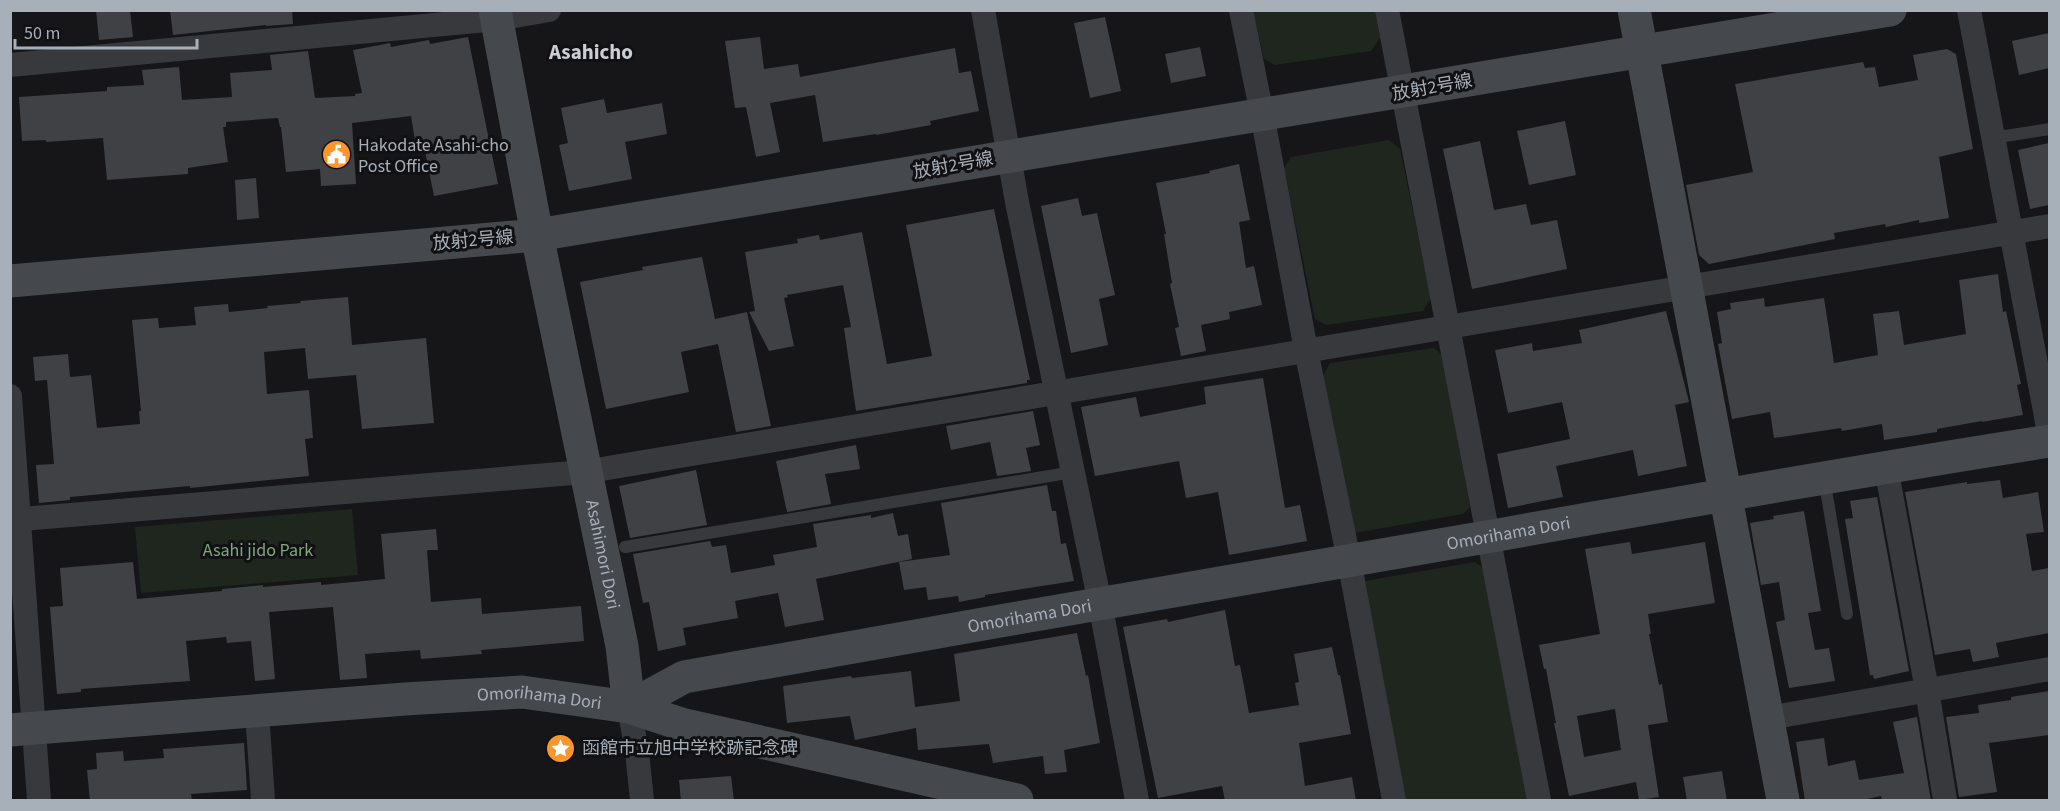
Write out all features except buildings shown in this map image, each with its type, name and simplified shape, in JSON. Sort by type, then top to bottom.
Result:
[{"type":"street","points":[[10,64],[549,10]]},
{"type":"street","points":[[982,10],[1008,156],[1100,603],[1137,801]]},
{"type":"street","points":[[1240,10],[1349,560],[1394,801]]},
{"type":"street","points":[[1387,10],[1539,801]]},
{"type":"street","points":[[1634,10],[1784,801]]},
{"type":"street","name":"放射2号線","points":[[10,281],[537,235],[1262,114],[1403,93],[1890,10]]},
{"type":"street","points":[[1969,10],[2049,441]]},
{"type":"street","name":"Asahimori Dori","points":[[496,15],[584,472],[622,646],[629,707]]},
{"type":"street","points":[[15,519],[584,472],[2049,226]]},
{"type":"street","points":[[10,396],[22,729],[39,801]]},
{"type":"street","name":"Omorihama Dori","points":[[22,729],[522,692],[629,707],[684,678],[1824,477],[2049,441]]},
{"type":"street","points":[[1886,467],[1945,801]]},
{"type":"street","points":[[1768,718],[2049,669]]},
{"type":"street","points":[[642,801],[629,707],[681,724],[1017,801]]},
{"type":"street","points":[[256,712],[263,801]]},
{"type":"lane","points":[[1992,138],[2049,129]]},
{"type":"lane","points":[[625,547],[1073,471]]},
{"type":"lane","points":[[1824,477],[1848,615]]},
{"type":"green space","points":[[1253,11],[1375,11],[1380,38],[1371,51],[1275,65],[1264,59]]},
{"type":"green space","points":[[1389,140],[1400,149],[1431,298],[1423,311],[1326,325],[1315,319],[1284,168],[1291,157]]},
{"type":"green space","points":[[1434,348],[1442,355],[1470,507],[1463,514],[1354,533],[1323,376],[1330,363]]},
{"type":"green space","name":"Asahi jido Park","points":[[352,509],[358,575],[141,593],[135,527]]},
{"type":"green space","points":[[1475,562],[1483,568],[1528,800],[1406,800],[1365,581]]},
{"type":"place","name":"Hakodate Asahi-cho Post Office","points":[[337,155]]},
{"type":"place","name":"函館市立旭中学校跡記念碑","points":[[561,748]]},
{"type":"district","name":"Asahicho","points":[[591,52]]}]
